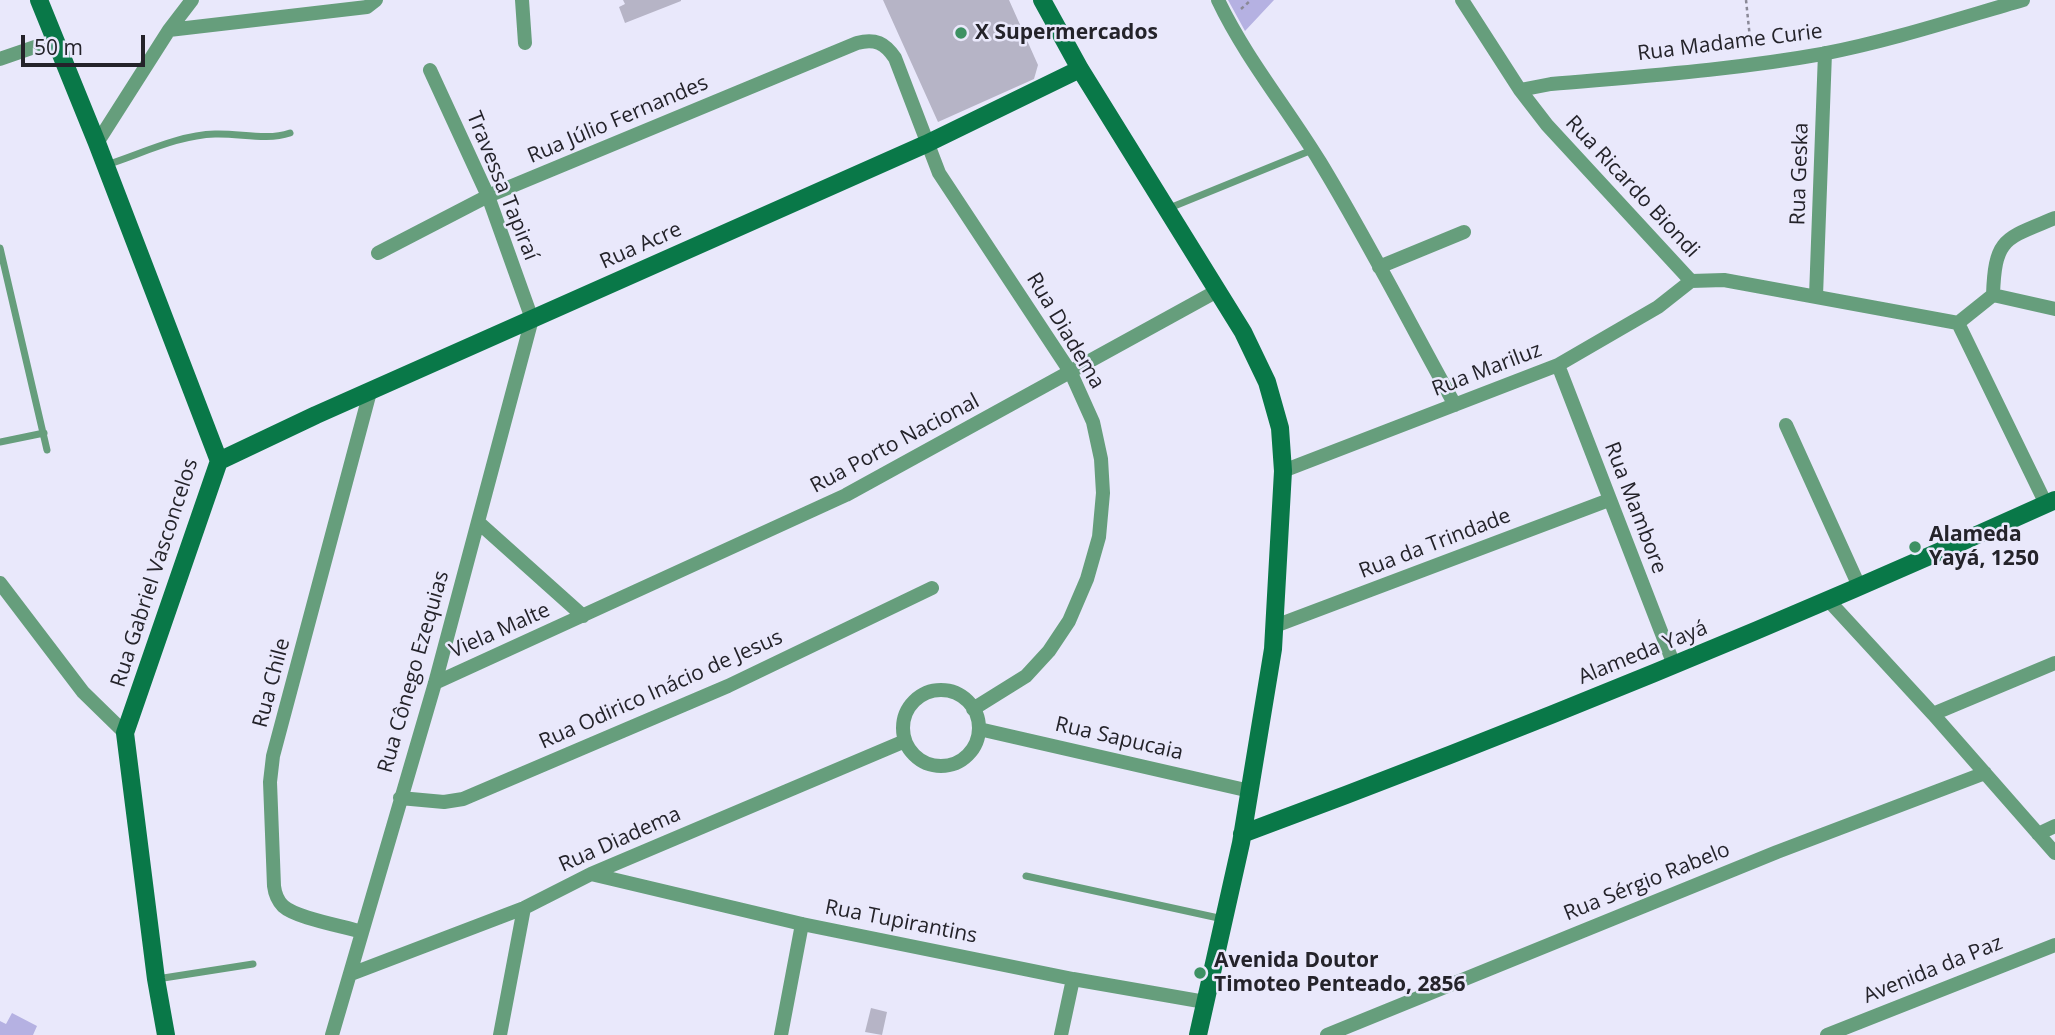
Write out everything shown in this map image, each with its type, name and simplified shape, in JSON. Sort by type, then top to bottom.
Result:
[{"type":"street","name":"Rua Gabriel Vasconcelos","points":[[39,0],[106,165],[219,461],[125,733],[156,979],[166,1035]]},
{"type":"street","points":[[97,143],[169,30],[192,0]]},
{"type":"street","points":[[169,30],[366,7],[376,0]]},
{"type":"street","points":[[522,0],[525,43]]},
{"type":"street","points":[[1042,0],[1080,69],[1243,332],[1267,382],[1280,428],[1283,471],[1275,626],[1242,834],[1198,1035]]},
{"type":"street","points":[[1217,0],[1345,203],[1455,405]]},
{"type":"street","name":"Rua Ricardo Biondi","points":[[1462,0],[1520,90],[1547,125],[1691,281],[1724,281],[1958,323]]},
{"type":"street","name":"Rua Madame Curie","points":[[1520,90],[1551,84],[1752,65],[1825,53],[2023,0]]},
{"type":"street","points":[[0,59],[55,40]]},
{"type":"street","name":"Rua Júlio Fernandes","points":[[378,253],[488,196],[857,43],[869,40],[879,42]]},
{"type":"street","name":"Rua Diadema","points":[[879,42],[888,48],[895,58],[939,173],[1071,373],[1093,422],[1101,459],[1103,493],[1099,537],[1087,579],[1069,621],[1049,651],[1026,676],[973,709]]},
{"type":"street","name":"Rua Geska","points":[[1816,296],[1825,53]]},
{"type":"street","name":"Rua Acre","points":[[219,461],[926,144],[1080,69]]},
{"type":"street","name":"Travessa Tapiraí","points":[[430,71],[488,196],[532,319]]},
{"type":"street","points":[[2050,502],[1958,323],[1993,295],[1994,264],[1998,252],[2006,242],[2018,233],[2055,218]]},
{"type":"street","points":[[1378,267],[1464,232]]},
{"type":"street","name":"Rua Mariluz","points":[[1283,471],[1558,365],[1658,307],[1691,281]]},
{"type":"street","name":"Rua Porto Nacional","points":[[583,616],[846,495],[1217,291]]},
{"type":"street","points":[[1993,295],[2055,309]]},
{"type":"street","name":"Rua Cônego Ezequias","points":[[332,1035],[435,683],[532,319]]},
{"type":"street","name":"Rua Mambore","points":[[1558,365],[1674,665]]},
{"type":"street","name":"Rua Chile","points":[[362,932],[293,912],[283,906],[276,897],[270,782],[273,756],[370,392]]},
{"type":"street","points":[[1786,425],[1859,586]]},
{"type":"street","name":"Rua da Trindade","points":[[1275,626],[1609,500]]},
{"type":"street","name":"Alameda Yayá","points":[[1242,834],[1674,665],[1829,601],[2050,502]]},
{"type":"street","points":[[478,522],[583,616]]},
{"type":"street","points":[[0,583],[83,692],[125,733]]},
{"type":"street","name":"Rua Odirico Inácio de Jesus","points":[[400,798],[444,802],[463,799],[728,686],[932,588]]},
{"type":"street","points":[[1829,601],[1933,713],[2055,853]]},
{"type":"street","name":"Viela Malte","points":[[435,683],[583,616]]},
{"type":"street","points":[[1933,713],[2055,663]]},
{"type":"street","points":[[943,690],[965,699],[973,709],[979,729],[969,753],[959,761],[934,766],[921,761],[911,752],[903,729],[904,717],[919,697],[943,690]]},
{"type":"street","name":"Rua Sapucaia","points":[[979,729],[1250,791]]},
{"type":"street","name":"Rua Diadema","points":[[351,974],[524,908],[591,874],[905,741]]},
{"type":"street","name":"Rua Sérgio Rabelo","points":[[1327,1035],[1764,857],[1985,774]]},
{"type":"street","points":[[2038,834],[2055,826]]},
{"type":"street","name":"Rua Tupirantins","points":[[591,874],[802,924],[1073,979],[1205,1002]]},
{"type":"street","points":[[500,1035],[524,908]]},
{"type":"street","points":[[781,1035],[802,924]]},
{"type":"street","name":"Avenida da Paz","points":[[1827,1035],[2055,945]]},
{"type":"street","points":[[1061,1035],[1073,979]]},
{"type":"lane","points":[[106,165],[188,137],[215,134],[266,136],[290,132]]},
{"type":"lane","points":[[1167,208],[1312,150]]},
{"type":"lane","points":[[0,248],[47,450]]},
{"type":"lane","points":[[0,442],[44,433]]},
{"type":"lane","points":[[1026,876],[1223,919]]},
{"type":"lane","points":[[156,979],[253,964]]},
{"type":"path","points":[[1236,14],[1251,0]]},
{"type":"path","points":[[1746,0],[1752,65]]},
{"type":"shaded area","points":[[1228,0],[1274,0],[1245,31]]},
{"type":"shaded area","points":[[12,1013],[37,1026],[33,1035],[0,1035],[0,1021],[6,1024]]},
{"type":"building","points":[[623,0],[681,1],[625,23],[619,7],[625,4]]},
{"type":"building","name":"X Supermercados","points":[[883,0],[1009,0],[1038,65],[1034,79],[938,122]]},
{"type":"building","points":[[871,1008],[887,1012],[882,1035],[865,1032]]},
{"type":"place","name":"X Supermercados","points":[[961,33]]},
{"type":"place","name":"Alameda Yayá, 1250","points":[[1915,547]]},
{"type":"place","name":"Avenida Doutor Timoteo Penteado, 2856","points":[[1200,973]]}]
